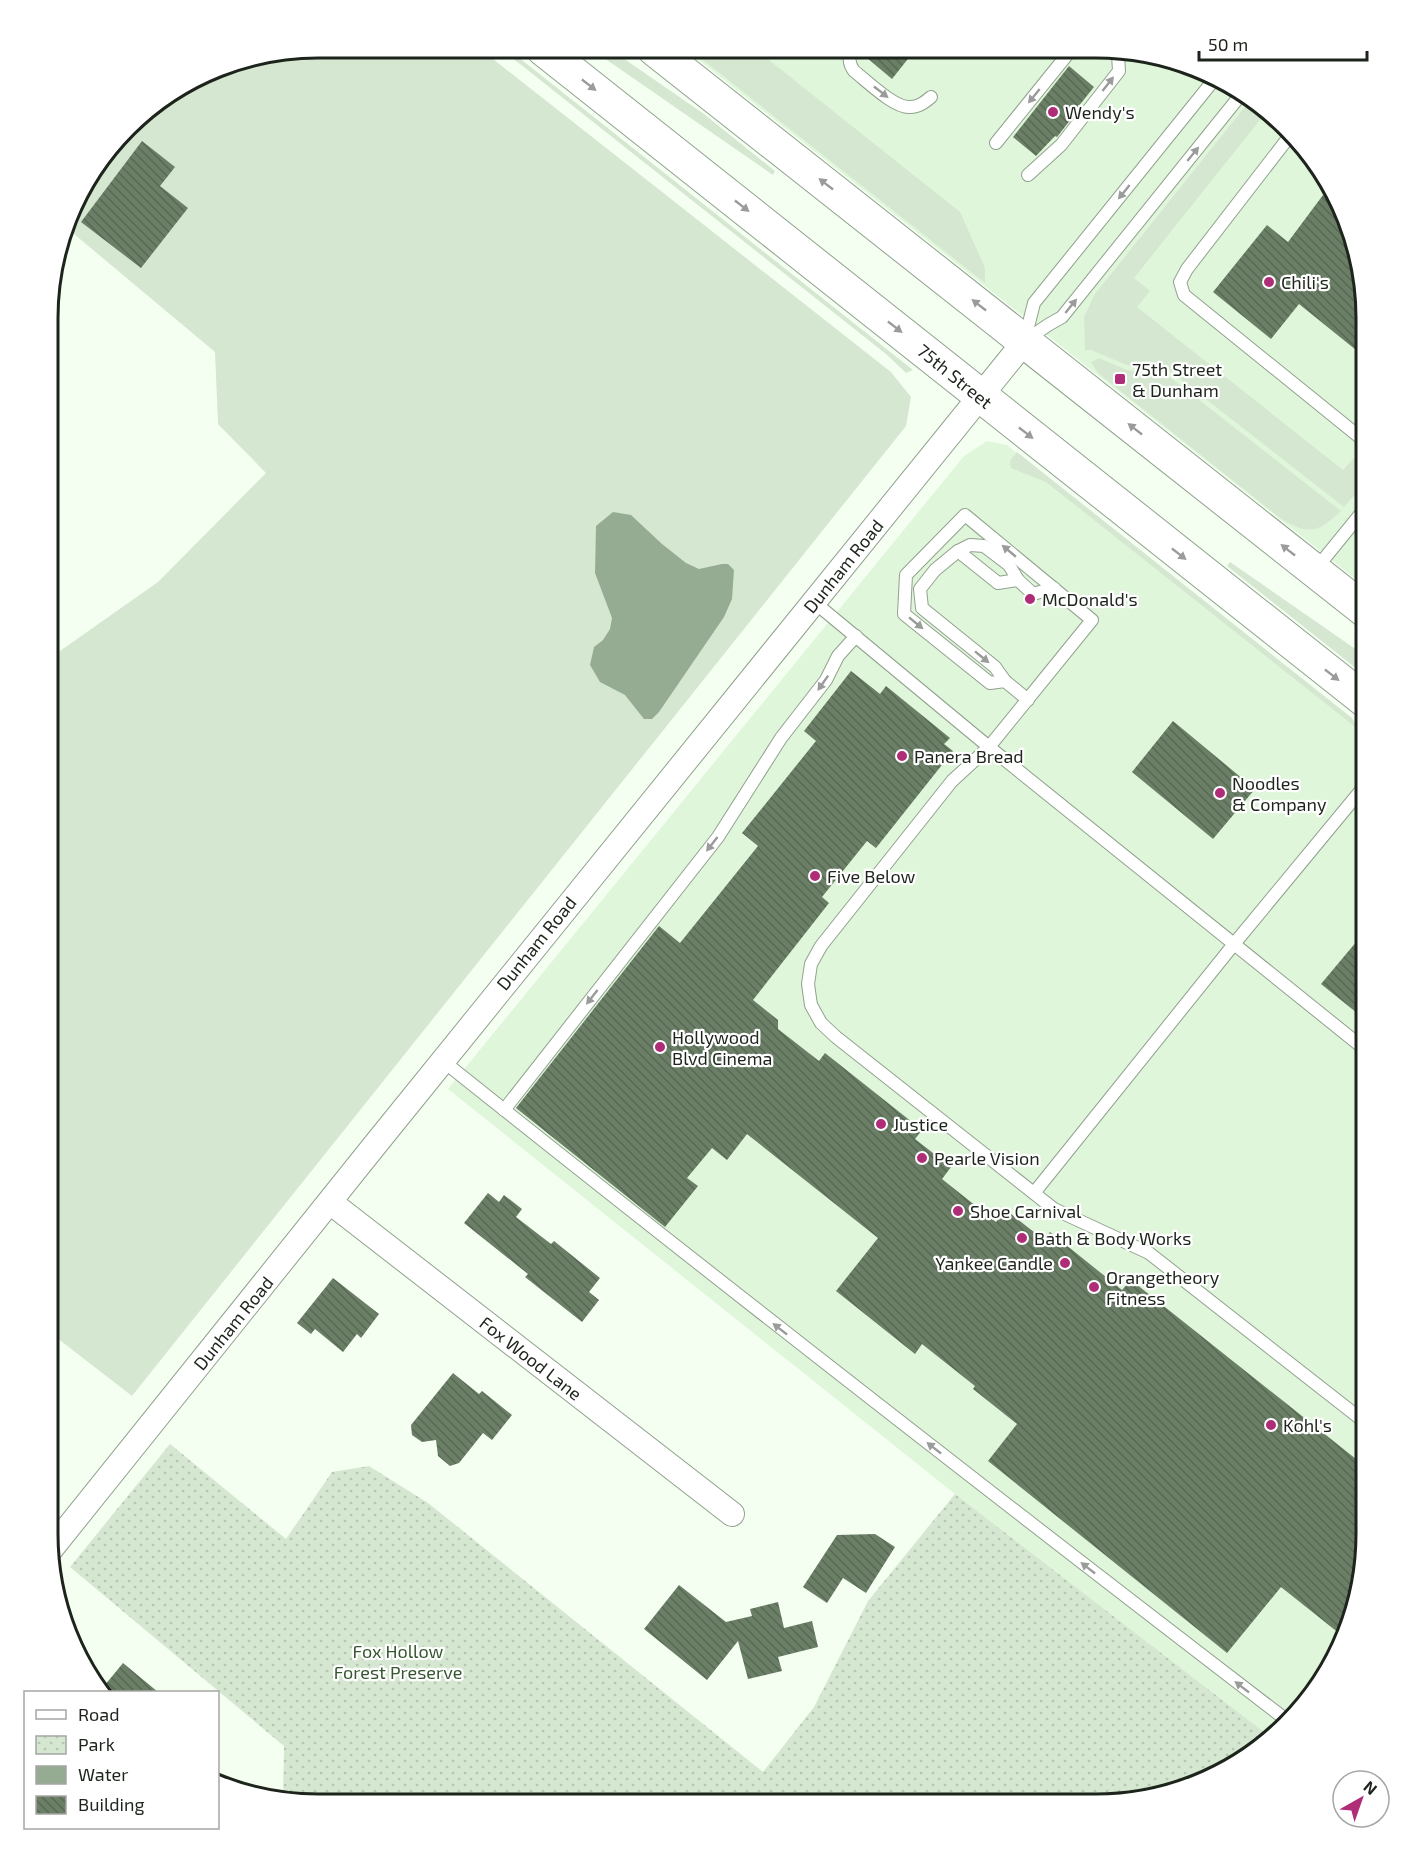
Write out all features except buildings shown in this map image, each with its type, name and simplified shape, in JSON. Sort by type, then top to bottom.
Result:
[{"type":"main road","name":"75th Street","points":[[554,58],[1356,693]]},
{"type":"main road","points":[[665,58],[1356,603]]},
{"type":"street","name":"Dunham Road","points":[[58,1540],[492,997],[1025,341]]},
{"type":"street","name":"Fox Wood Lane","points":[[330,1202],[732,1514]]},
{"type":"lane","points":[[849,58],[854,71],[897,104],[909,108],[921,105],[931,97]]},
{"type":"lane","points":[[996,143],[1065,58]]},
{"type":"lane","points":[[1028,175],[1060,145],[1119,71],[1118,59]]},
{"type":"lane","points":[[1025,341],[1034,303],[1211,85]]},
{"type":"lane","points":[[1025,341],[1062,317],[1237,99]]},
{"type":"lane","points":[[1286,141],[1187,269],[1180,282],[1184,295],[1356,433]]},
{"type":"lane","points":[[1005,681],[990,682],[904,614],[906,574],[965,515],[1092,620],[989,747],[952,781],[821,946],[811,964],[808,984],[811,1005],[821,1023],[836,1037],[1054,1209],[1149,1253],[1356,1415]]},
{"type":"lane","points":[[1314,571],[1356,519]]},
{"type":"lane","points":[[1028,700],[1005,681],[994,667],[922,608],[920,589],[935,570],[958,551],[970,545],[984,546],[1009,565],[1018,580],[1034,594],[1054,588]]},
{"type":"lane","points":[[958,551],[998,583],[1018,580]]},
{"type":"lane","points":[[814,602],[989,747],[1356,1042]]},
{"type":"lane","points":[[504,1110],[718,837],[781,738],[826,680],[838,656],[856,636]]},
{"type":"lane","points":[[1034,1193],[1356,796]]},
{"type":"lane","points":[[443,1061],[887,1413],[1282,1716]]},
{"type":"shaded area","points":[[696,58],[1114,59],[1148,63],[1196,78],[1227,93],[1255,112],[1292,147],[1322,188],[1337,219],[1352,267],[1356,301],[1356,579]]},
{"type":"shaded area","points":[[987,441],[1007,445],[1356,727],[1356,1552],[1348,1602],[1330,1650],[1303,1693],[1265,1733],[955,1494],[448,1089],[964,456]]},
{"type":"green space","points":[[318,58],[492,58],[891,372],[911,397],[906,426],[132,1396],[58,1339],[58,652],[158,582],[266,473],[218,424],[215,352],[73,233],[93,188],[123,147],[160,112],[188,93],[219,78],[267,63]]},
{"type":"green space","points":[[512,58],[519,58],[913,370],[906,373],[886,354]]},
{"type":"green space","points":[[604,58],[623,58],[704,114],[775,171],[773,175]]},
{"type":"green space","points":[[700,58],[766,58],[960,212],[985,268],[985,283]]},
{"type":"green space","points":[[1246,106],[1255,112],[1262,118],[1134,278],[1150,291],[1137,307],[1343,470],[1354,458],[1356,459],[1356,493],[1344,507],[1166,368],[1129,366],[1091,350],[1085,350],[1084,317],[1095,294]]},
{"type":"green space","points":[[1099,358],[1127,370],[1166,374],[1341,511],[1319,528],[1312,530],[1290,524],[1280,518],[1098,373],[1091,362]]},
{"type":"green space","points":[[1017,452],[1352,718],[1356,728],[1046,482],[1011,468],[1010,461]]},
{"type":"green space","points":[[1230,562],[1356,649],[1356,668],[1227,566]]},
{"type":"green space","name":"Fox Hollow Forest Preserve","points":[[170,1444],[286,1539],[332,1472],[369,1466],[428,1503],[763,1772],[814,1707],[868,1601],[955,1494],[1265,1733],[1227,1760],[1196,1775],[1148,1790],[1114,1794],[301,1794],[283,1792],[284,1746],[70,1567]]},
{"type":"water","points":[[613,512],[631,515],[686,563],[699,569],[728,564],[734,570],[732,599],[724,617],[652,719],[644,719],[625,695],[600,682],[590,665],[594,647],[603,640],[610,629],[612,618],[595,573],[596,526]]},
{"type":"place","name":"Wendy's","points":[[1053,112]]},
{"type":"place","name":"Chili's","points":[[1269,282]]},
{"type":"place","name":"75th Street & Dunham","points":[[1120,379]]},
{"type":"place","name":"McDonald's","points":[[1030,599]]},
{"type":"place","name":"Panera Bread","points":[[902,756]]},
{"type":"place","name":"Noodles & Company","points":[[1220,793]]},
{"type":"place","name":"Five Below","points":[[815,876]]},
{"type":"place","name":"Hollywood Blvd Cinema","points":[[660,1047]]},
{"type":"place","name":"Justice","points":[[881,1124]]},
{"type":"place","name":"Pearle Vision","points":[[922,1158]]},
{"type":"place","name":"Shoe Carnival","points":[[958,1211]]},
{"type":"place","name":"Bath & Body Works","points":[[1022,1238]]},
{"type":"place","name":"Yankee Candle","points":[[1065,1263]]},
{"type":"place","name":"Orangetheory Fitness","points":[[1094,1287]]},
{"type":"place","name":"Kohl's","points":[[1271,1425]]}]
